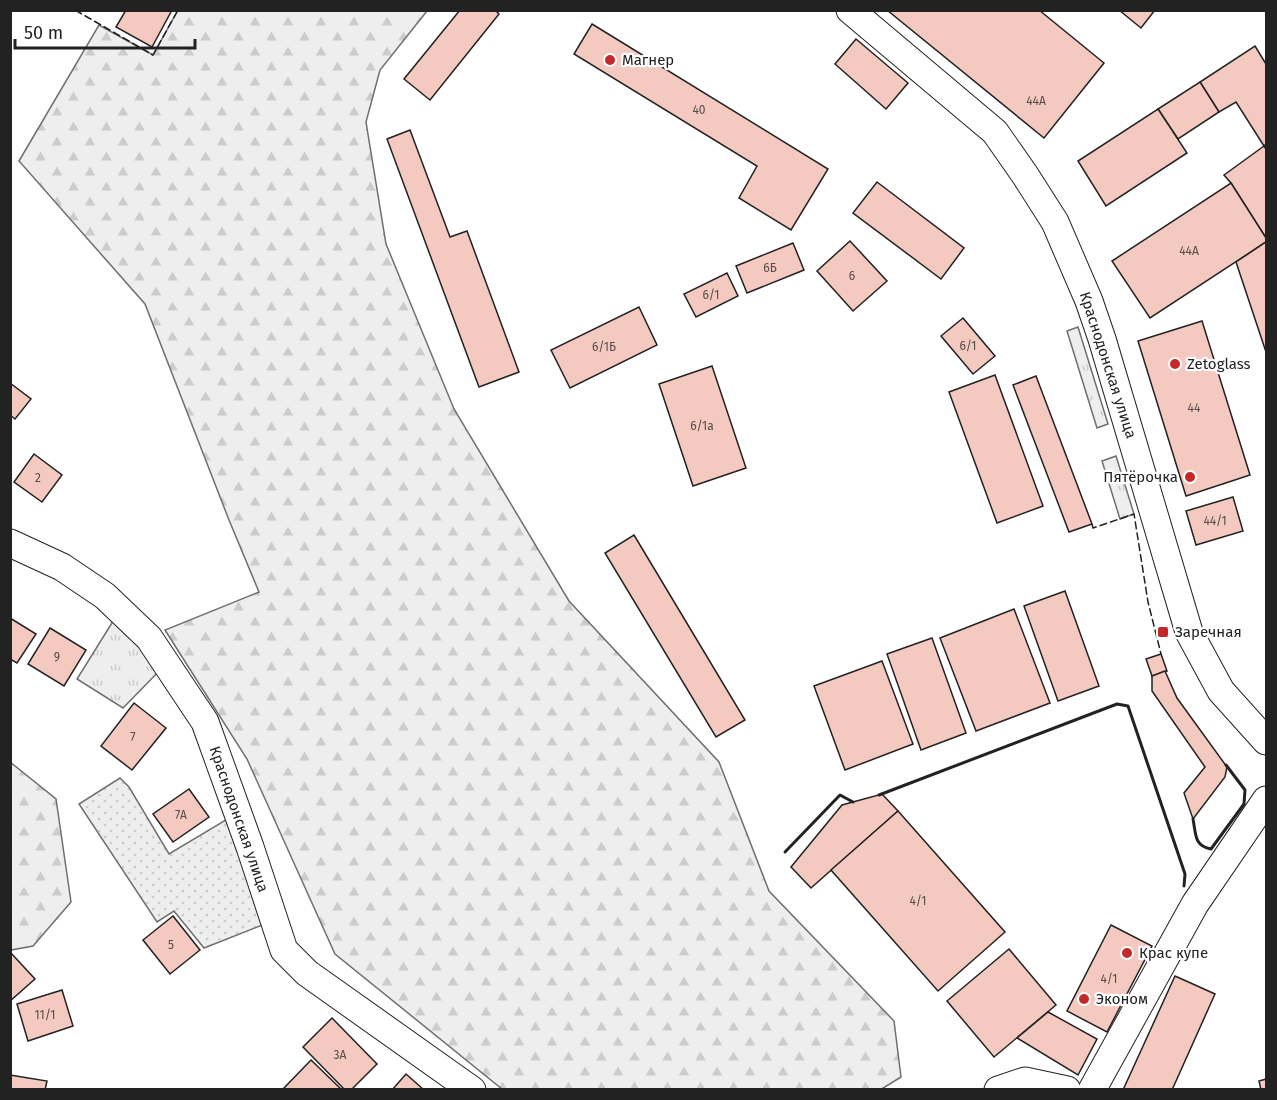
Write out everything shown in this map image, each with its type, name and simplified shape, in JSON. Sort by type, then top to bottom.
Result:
[{"type":"street","name":"Краснодонская улица","points":[[850,10],[995,132],[1054,222],[1089,301],[1102,339],[1189,632],[1221,691],[1266,741]]},
{"type":"street","name":"Краснодонская улица","points":[[10,543],[62,567],[105,596],[149,638],[156,648],[205,722],[284,950],[307,973],[472,1089]]},
{"type":"street","points":[[1092,1089],[1195,904],[1266,800]]},
{"type":"street","points":[[998,1089],[1025,1081],[1067,1089]]},
{"type":"green space","points":[[178,10],[427,11],[380,70],[366,122],[386,244],[454,409],[569,601],[719,762],[769,891],[894,1021],[901,1077],[880,1090],[502,1089],[335,954],[247,759],[165,630],[259,592],[145,304],[19,161],[99,25],[153,55]]},
{"type":"green space","points":[[1078,327],[1108,424],[1097,428],[1067,331]]},
{"type":"green space","points":[[1116,456],[1134,514],[1120,519],[1102,461]]},
{"type":"green space","points":[[115,618],[162,668],[123,708],[77,679]]},
{"type":"green space","points":[[10,762],[56,799],[71,902],[33,946],[11,950]]},
{"type":"green space","points":[[120,778],[129,787],[169,854],[234,815],[270,922],[204,948],[174,911],[157,922],[79,804]]},
{"type":"building","points":[[126,10],[172,10],[152,47],[116,27]]},
{"type":"building","points":[[460,10],[495,10],[499,14],[430,100],[404,79]]},
{"type":"building","points":[[887,10],[1039,10],[1104,63],[1044,138]]},
{"type":"building","points":[[1119,10],[1155,10],[1141,28]]},
{"type":"building","points":[[592,24],[828,169],[791,230],[739,198],[757,166],[574,54]]},
{"type":"building","points":[[856,39],[908,83],[886,109],[835,64]]},
{"type":"building","points":[[1255,46],[1266,64],[1266,144],[1264,146],[1236,102],[1219,112],[1200,82]]},
{"type":"building","points":[[1200,82],[1219,112],[1178,139],[1158,109]]},
{"type":"building","points":[[1158,109],[1187,153],[1106,206],[1078,161]]},
{"type":"building","points":[[410,130],[450,237],[467,231],[519,372],[479,387],[387,139]]},
{"type":"building","points":[[1264,146],[1266,149],[1266,238],[1224,175]]},
{"type":"building","points":[[877,182],[964,248],[941,279],[853,213]]},
{"type":"building","points":[[1231,183],[1266,238],[1266,242],[1150,318],[1112,261]]},
{"type":"building","points":[[850,241],[887,281],[853,311],[817,271]]},
{"type":"building","points":[[1266,242],[1266,352],[1236,262]]},
{"type":"building","points":[[793,243],[804,270],[747,293],[736,266]]},
{"type":"building","points":[[727,273],[738,296],[696,317],[684,294]]},
{"type":"building","points":[[639,307],[657,345],[570,388],[551,350]]},
{"type":"building","points":[[963,318],[995,356],[973,374],[941,336]]},
{"type":"building","points":[[1202,321],[1250,475],[1186,496],[1138,341]]},
{"type":"building","points":[[712,366],[746,468],[693,486],[659,384]]},
{"type":"building","points":[[995,375],[1043,506],[997,523],[949,392]]},
{"type":"building","points":[[1036,376],[1092,524],[1069,532],[1013,385]]},
{"type":"building","points":[[10,383],[31,399],[15,419],[10,415]]},
{"type":"building","points":[[34,454],[62,475],[42,502],[14,482]]},
{"type":"building","points":[[1233,497],[1243,531],[1196,545],[1186,511]]},
{"type":"building","points":[[634,535],[745,720],[716,737],[605,553]]},
{"type":"building","points":[[1065,591],[1099,686],[1058,701],[1024,606]]},
{"type":"building","points":[[1014,609],[1050,703],[976,731],[940,638]]},
{"type":"building","points":[[10,618],[36,634],[17,663],[10,659]]},
{"type":"building","points":[[50,628],[86,650],[64,686],[28,664]]},
{"type":"building","points":[[932,638],[966,733],[921,750],[887,654]]},
{"type":"building","points":[[1161,654],[1167,671],[1152,676],[1146,659]]},
{"type":"building","points":[[882,661],[913,744],[845,770],[814,686]]},
{"type":"building","points":[[1165,671],[1177,698],[1227,767],[1225,777],[1193,819],[1184,793],[1205,767],[1152,691],[1152,676]]},
{"type":"building","points":[[134,703],[166,728],[132,770],[101,746]]},
{"type":"building","points":[[189,789],[209,817],[173,842],[153,814]]},
{"type":"building","points":[[882,794],[898,811],[811,888],[791,867],[842,805]]},
{"type":"building","points":[[898,811],[1005,932],[938,991],[831,870]]},
{"type":"building","points":[[173,916],[200,950],[170,974],[143,940]]},
{"type":"building","points":[[1111,925],[1152,946],[1107,1032],[1067,1011]]},
{"type":"building","points":[[1009,949],[1056,1005],[994,1057],[947,1001]]},
{"type":"building","points":[[10,952],[35,979],[10,1001]]},
{"type":"building","points":[[1175,976],[1215,994],[1172,1090],[1123,1090]]},
{"type":"building","points":[[62,990],[73,1026],[28,1041],[17,1004]]},
{"type":"building","points":[[1048,1012],[1097,1039],[1078,1075],[1017,1038]]},
{"type":"building","points":[[332,1018],[377,1064],[351,1090],[345,1090],[303,1047]]},
{"type":"building","points":[[311,1060],[342,1090],[286,1090],[284,1088]]},
{"type":"building","points":[[406,1074],[424,1090],[392,1090]]},
{"type":"building","points":[[10,1075],[47,1081],[45,1090],[10,1090]]},
{"type":"building","points":[[1266,1079],[1266,1090],[1261,1090],[1259,1081]]},
{"type":"fence","points":[[75,10],[153,55],[178,10]]},
{"type":"fence","points":[[1092,524],[1093,528],[1134,514],[1148,602],[1161,654]]},
{"type":"wall","points":[[879,795],[1117,704],[1128,706],[1185,874],[1184,886]]},
{"type":"wall","points":[[1193,819],[1199,842],[1211,849],[1244,804],[1245,790],[1226,765]]},
{"type":"wall","points":[[785,852],[840,795],[853,802]]},
{"type":"place","name":"Магнер","points":[[610,60]]},
{"type":"place","name":"Zetoglass","points":[[1175,364]]},
{"type":"place","name":"Пятёрочка","points":[[1190,477]]},
{"type":"place","name":"Заречная","points":[[1163,632]]},
{"type":"place","name":"Крас купе","points":[[1127,953]]},
{"type":"place","name":"Эконом","points":[[1084,999]]}]
